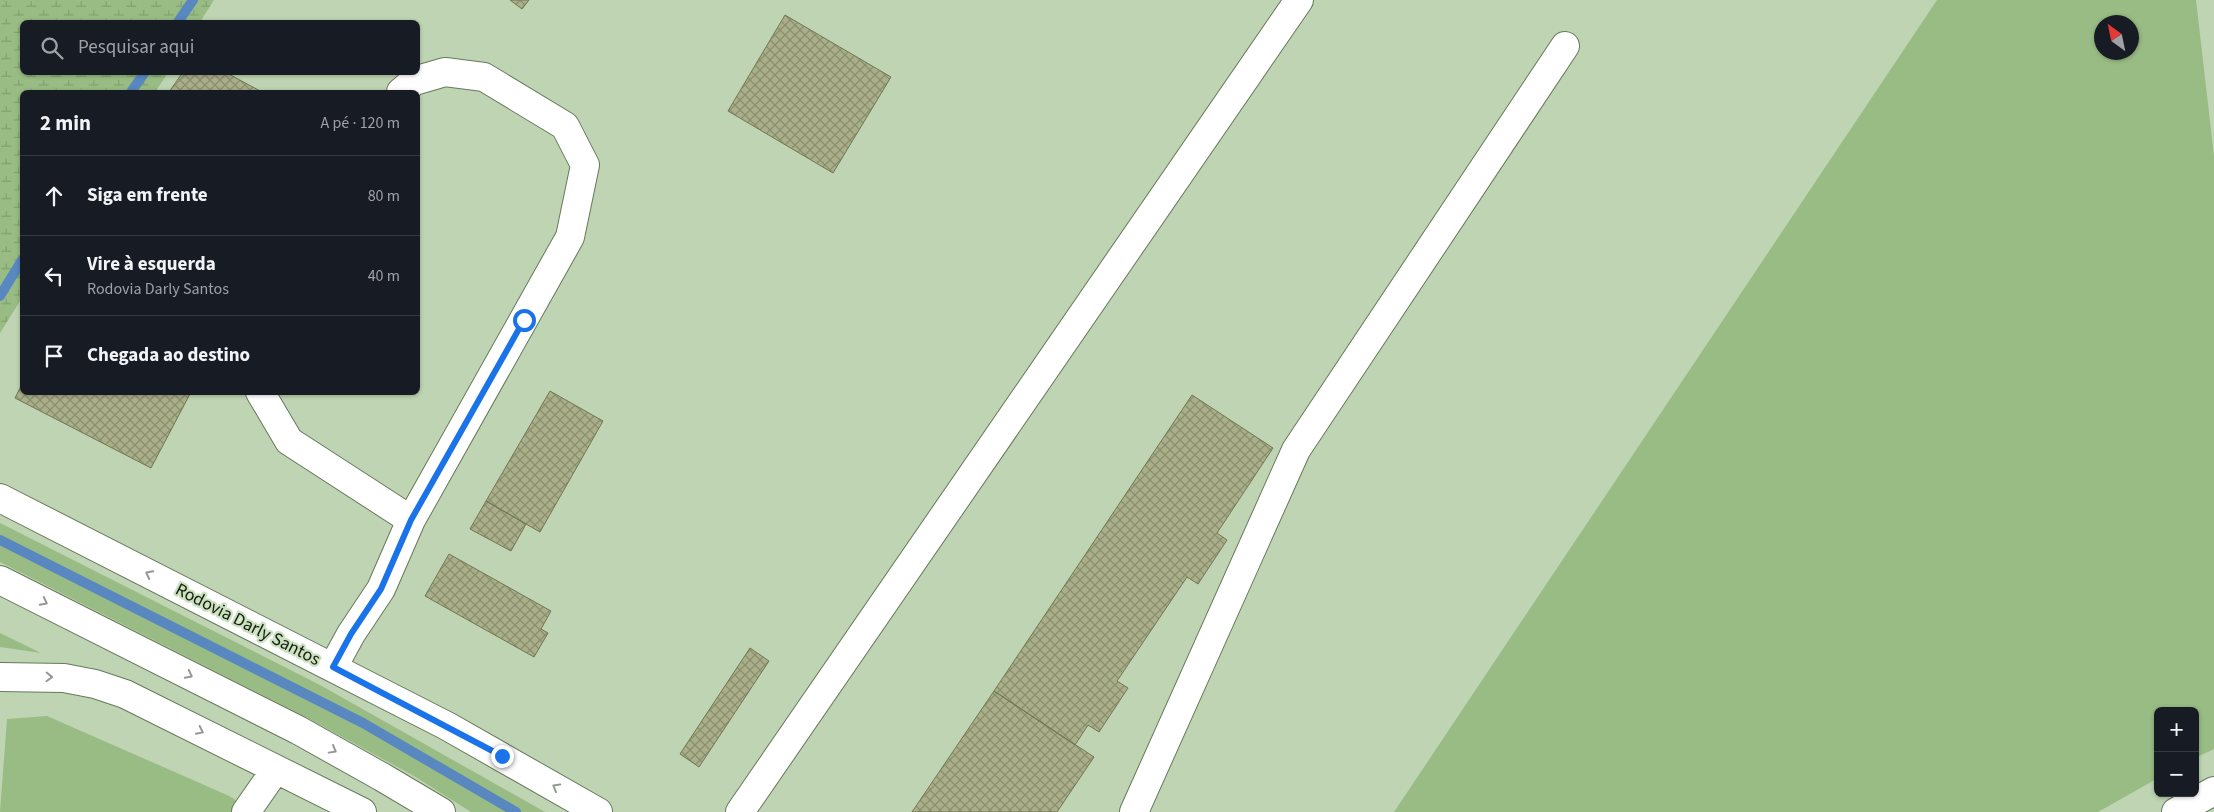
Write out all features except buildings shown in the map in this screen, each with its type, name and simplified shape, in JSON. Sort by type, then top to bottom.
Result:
[{"type":"main road","points":[[740,812],[1299,0]]},
{"type":"main road","points":[[1134,812],[1296,450],[1565,46]]},
{"type":"main road","points":[[333,667],[351,634],[381,589],[411,520],[570,237],[585,165],[565,126],[484,77],[445,72],[414,81],[403,90]]},
{"type":"main road","points":[[262,395],[289,441],[411,520]]},
{"type":"main road","name":"Rodovia Darly Santos","points":[[0,498],[447,726],[598,812]]},
{"type":"main road","points":[[0,580],[298,730],[441,812]]},
{"type":"main road","points":[[0,677],[64,678],[95,684],[125,694],[362,812]]},
{"type":"main road","points":[[246,812],[276,769]]},
{"type":"main road","points":[[2176,812],[2214,791]]},
{"type":"green space","points":[[0,0],[214,0],[201,20],[20,20],[20,75],[167,75],[156,90],[20,90],[20,301],[0,333]]},
{"type":"green space","points":[[1937,0],[2196,0],[2214,156],[2214,749],[2199,756],[2199,707],[2154,707],[2154,780],[2098,812],[1394,812]]},
{"type":"green space","points":[[0,523],[320,685],[545,812],[471,812],[414,776],[304,716],[0,562]]},
{"type":"green space","points":[[0,633],[41,653],[0,647]]},
{"type":"green space","points":[[47,716],[227,795],[257,812],[0,812],[7,719]]},
{"type":"waterway","points":[[179,20],[193,0]]},
{"type":"waterway","points":[[132,90],[143,75]]},
{"type":"waterway","points":[[0,296],[20,263]]},
{"type":"waterway","points":[[0,540],[363,723],[516,812]]},
{"type":"route","points":[[502,756],[333,667],[351,634],[381,589],[411,520],[524,320]]}]
